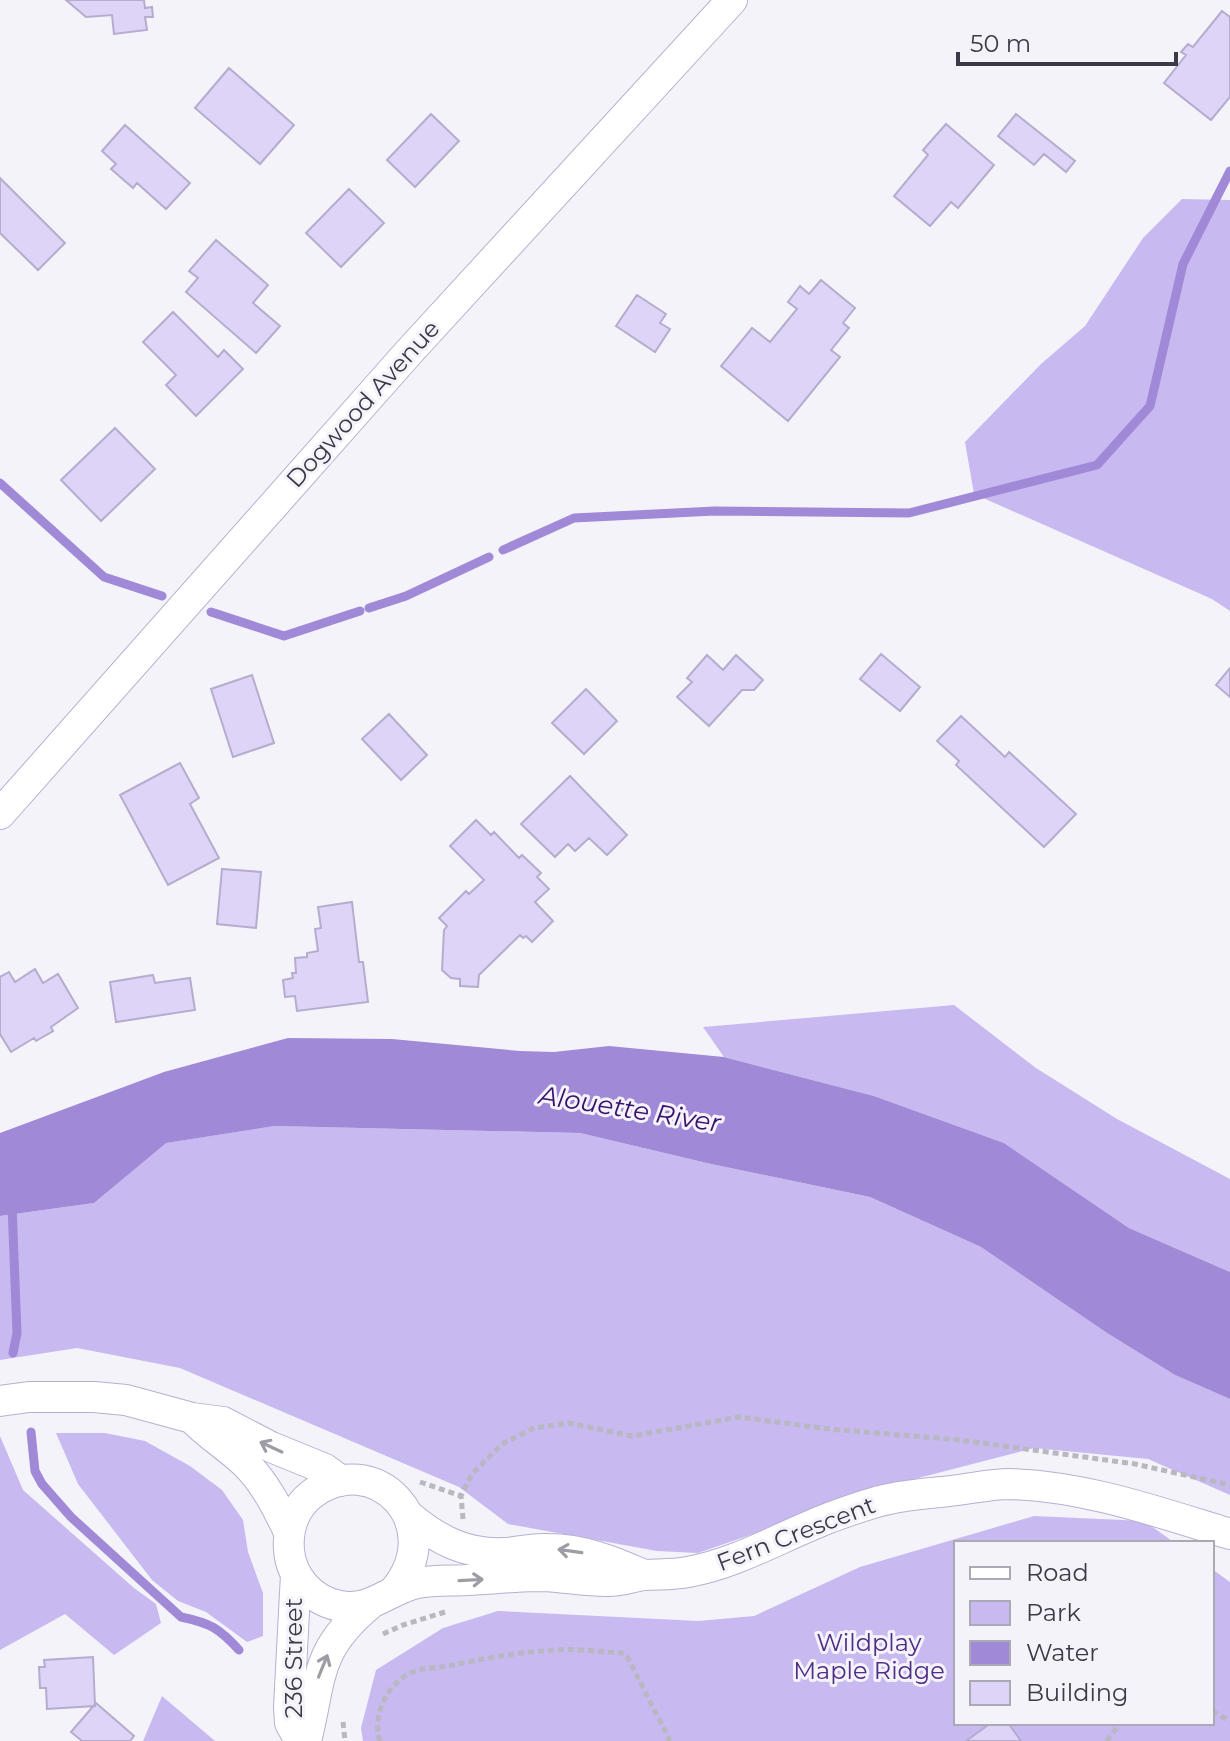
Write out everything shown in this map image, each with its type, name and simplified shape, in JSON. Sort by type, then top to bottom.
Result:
[{"type":"street","name":"Dogwood Avenue","points":[[0,814],[409,352],[732,0]]},
{"type":"street","points":[[0,1401],[29,1397],[126,1400],[192,1418],[223,1422],[271,1447],[325,1469],[341,1481]]},
{"type":"street","points":[[192,1418],[211,1438],[255,1473],[289,1532]]},
{"type":"street","points":[[357,1480],[381,1487],[400,1502],[409,1516],[414,1531],[412,1564],[405,1578],[382,1598],[341,1606],[327,1602],[314,1595],[296,1574],[290,1561],[289,1532],[300,1506],[311,1494],[341,1481],[357,1480]]},
{"type":"street","name":"Fern Crescent","points":[[382,1598],[417,1583],[523,1576],[610,1582],[644,1575],[687,1573],[729,1561],[828,1519],[888,1499],[1007,1484],[1096,1494],[1230,1534]]},
{"type":"street","name":"Fern Crescent","points":[[409,1516],[442,1540],[470,1551],[567,1550],[617,1562],[644,1575]]},
{"type":"street","name":"236 Street","points":[[296,1574],[289,1707],[290,1723],[303,1741]]},
{"type":"street","name":"236 Street","points":[[303,1741],[324,1660],[339,1634],[382,1598]]},
{"type":"path","points":[[463,1526],[461,1496],[483,1461],[517,1435],[550,1424],[569,1423],[632,1436],[739,1417],[829,1429],[960,1440],[1135,1464],[1230,1485]]},
{"type":"path","points":[[375,1641],[403,1625],[453,1610]]},
{"type":"path","points":[[380,1741],[378,1714],[384,1700],[404,1676],[462,1663],[554,1650],[627,1656],[670,1741]]},
{"type":"path","points":[[342,1710],[345,1741]]},
{"type":"green space","points":[[1182,199],[1230,200],[1230,611],[1212,599],[974,494],[965,442],[1041,364],[1085,326],[1143,238]]},
{"type":"green space","points":[[954,1005],[1036,1068],[1117,1119],[1230,1179],[1230,1272],[1129,1228],[1004,1143],[874,1096],[724,1057],[703,1027]]},
{"type":"green space","points":[[275,1126],[580,1133],[870,1197],[981,1247],[1175,1375],[1230,1399],[1230,1495],[1148,1459],[1034,1448],[837,1499],[765,1530],[698,1553],[657,1551],[508,1524],[459,1487],[180,1368],[77,1348],[0,1360],[0,1216],[94,1203],[165,1143]]},
{"type":"green space","points":[[56,1433],[105,1433],[145,1441],[190,1466],[222,1490],[243,1520],[248,1552],[263,1593],[263,1636],[247,1642],[206,1612],[178,1601],[152,1580],[78,1484]]},
{"type":"green space","points":[[0,1436],[23,1490],[156,1604],[161,1623],[114,1655],[65,1614],[0,1650]]},
{"type":"green space","name":"Wildplay Maple Ridge","points":[[1034,1516],[1144,1521],[1172,1541],[954,1541],[954,1725],[1214,1725],[1214,1570],[1230,1582],[1230,1741],[363,1741],[361,1728],[376,1670],[443,1628],[498,1611],[698,1621],[754,1616],[860,1567]]},
{"type":"green space","points":[[162,1696],[215,1741],[143,1741]]},
{"type":"water","name":"Alouette River","points":[[288,1038],[392,1039],[554,1052],[609,1046],[724,1057],[874,1096],[1004,1143],[1129,1228],[1230,1272],[1230,1399],[1175,1375],[981,1247],[870,1197],[580,1133],[275,1126],[166,1143],[94,1203],[0,1216],[0,1133],[164,1072]]},
{"type":"building","points":[[66,0],[144,0],[145,8],[152,7],[153,17],[145,17],[147,30],[114,34],[112,15],[86,17]]},
{"type":"building","points":[[1222,11],[1230,17],[1230,97],[1211,120],[1164,83],[1186,55],[1181,52],[1188,44],[1193,47]]},
{"type":"building","points":[[229,68],[294,125],[260,164],[195,108]]},
{"type":"building","points":[[431,114],[459,141],[415,187],[387,160]]},
{"type":"building","points":[[1016,114],[1075,161],[1066,172],[1044,154],[1034,165],[998,136]]},
{"type":"building","points":[[946,124],[994,165],[958,208],[951,202],[930,226],[894,196],[928,155],[923,150]]},
{"type":"building","points":[[125,125],[190,183],[166,209],[137,183],[133,188],[111,169],[116,164],[102,151]]},
{"type":"building","points":[[0,178],[65,243],[38,270],[0,233]]},
{"type":"building","points":[[349,189],[384,223],[341,267],[306,233]]},
{"type":"building","points":[[216,240],[268,285],[253,303],[280,326],[256,353],[186,292],[198,278],[189,271]]},
{"type":"building","points":[[821,280],[855,308],[843,323],[849,328],[831,350],[840,357],[788,421],[721,366],[752,328],[770,342],[797,309],[788,302],[800,286],[809,294]]},
{"type":"building","points":[[637,295],[666,314],[660,323],[670,329],[655,352],[616,326]]},
{"type":"building","points":[[173,312],[218,357],[224,350],[243,369],[196,416],[166,385],[176,375],[143,342]]},
{"type":"building","points":[[115,428],[155,469],[101,521],[61,480]]},
{"type":"building","points":[[881,654],[920,687],[900,711],[860,679]]},
{"type":"building","points":[[707,655],[723,670],[736,655],[763,680],[754,690],[742,690],[709,726],[677,697],[692,682],[687,678]]},
{"type":"building","points":[[1230,668],[1230,697],[1216,685]]},
{"type":"building","points":[[252,675],[274,743],[233,757],[211,689]]},
{"type":"building","points":[[586,689],[617,721],[584,754],[552,723]]},
{"type":"building","points":[[389,714],[427,755],[401,780],[362,739]]},
{"type":"building","points":[[961,716],[1005,757],[1009,752],[1076,814],[1044,847],[956,765],[959,761],[937,741]]},
{"type":"building","points":[[180,763],[199,798],[190,804],[219,858],[168,885],[120,795]]},
{"type":"building","points":[[570,776],[627,835],[607,855],[589,838],[575,851],[568,844],[555,857],[521,824]]},
{"type":"building","points":[[476,820],[541,873],[537,877],[549,889],[535,902],[553,921],[532,942],[520,935],[479,975],[478,987],[460,986],[460,979],[451,978],[442,970],[444,930],[447,926],[439,918],[466,891],[469,894],[484,880],[450,846]]},
{"type":"building","points":[[222,869],[261,872],[256,928],[217,924]]},
{"type":"building","points":[[352,902],[359,962],[363,962],[368,1002],[297,1011],[295,996],[285,997],[283,980],[293,978],[292,973],[296,973],[295,958],[307,957],[307,953],[318,951],[315,929],[321,928],[318,907]]},
{"type":"building","points":[[35,969],[43,983],[58,974],[78,1008],[51,1027],[53,1031],[11,1052],[0,1034],[0,977],[9,972],[15,982]]},
{"type":"building","points":[[153,975],[155,983],[190,978],[195,1010],[116,1022],[110,982]]},
{"type":"building","points":[[93,1657],[95,1706],[47,1709],[46,1688],[40,1688],[39,1667],[45,1667],[44,1660]]},
{"type":"building","points":[[96,1703],[134,1736],[130,1741],[82,1741],[71,1732]]},
{"type":"building","points":[[988,1725],[1009,1725],[1021,1741],[966,1741]]},
{"type":"waterway","points":[[503,550],[574,518],[715,511],[909,513],[1097,465],[1150,406],[1183,264],[1230,171]]},
{"type":"waterway","points":[[0,483],[104,577],[162,596]]},
{"type":"waterway","points":[[369,608],[406,596],[489,557]]},
{"type":"waterway","points":[[211,612],[284,636],[360,611]]},
{"type":"waterway","points":[[12,1205],[17,1333],[13,1353]]},
{"type":"waterway","points":[[31,1432],[35,1471],[42,1484],[71,1517],[181,1617],[213,1628],[239,1650]]}]
